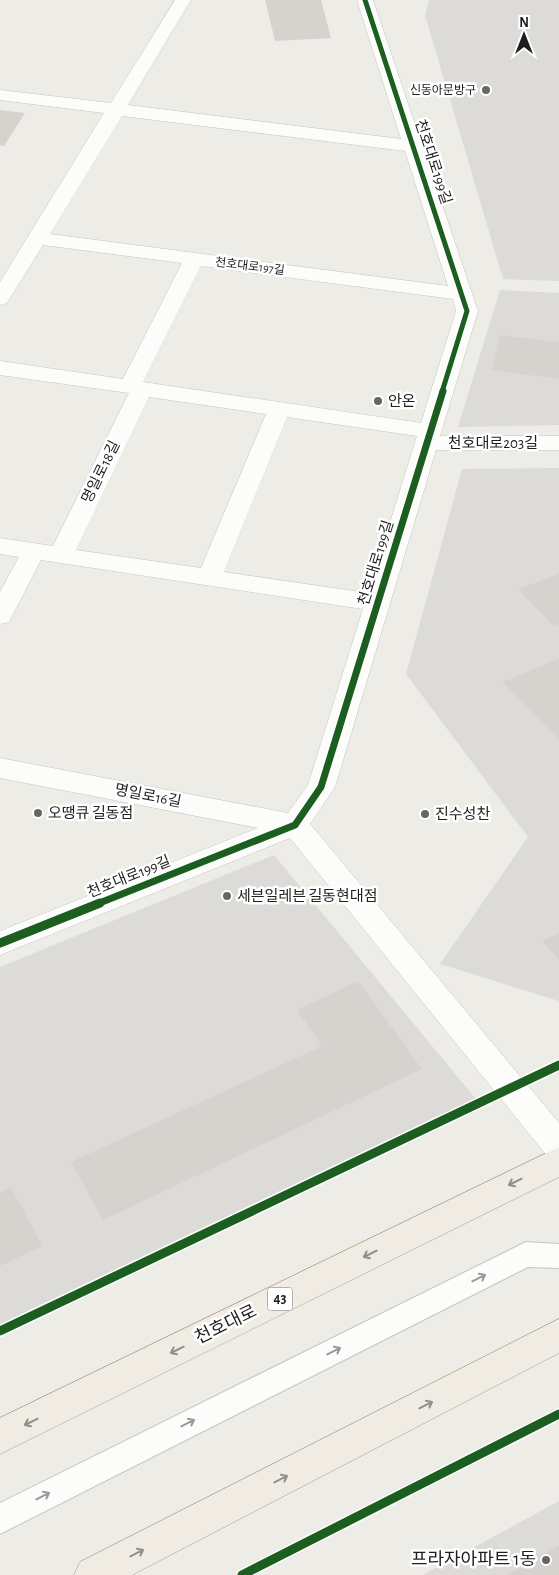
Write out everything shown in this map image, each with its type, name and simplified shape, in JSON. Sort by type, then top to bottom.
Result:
[{"type":"main road","name":"천호대로","points":[[0,1437],[559,1161]]},
{"type":"main road","points":[[93,1575],[559,1335]]},
{"type":"street","points":[[0,299],[183,0]]},
{"type":"street","name":"천호대로199길","points":[[0,943],[295,825],[321,787],[467,311],[366,0]]},
{"type":"street","points":[[0,95],[413,146]]},
{"type":"street","name":"천호대로197길","points":[[37,238],[462,294]]},
{"type":"street","name":"명일로18길","points":[[61,555],[194,259]]},
{"type":"street","points":[[0,368],[279,409],[429,437]]},
{"type":"street","points":[[209,578],[279,409]]},
{"type":"street","name":"천호대로203길","points":[[429,437],[559,443]]},
{"type":"street","points":[[0,546],[378,603]]},
{"type":"street","points":[[0,616],[34,551]]},
{"type":"street","name":"명일로16길","points":[[0,768],[295,825]]},
{"type":"street","points":[[295,825],[559,1147]]},
{"type":"lane","points":[[0,1519],[526,1254],[559,1256]]},
{"type":"shaded area","points":[[429,0],[559,0],[559,281],[503,279],[425,15]]},
{"type":"shaded area","points":[[500,290],[559,293],[559,425],[458,427]]},
{"type":"shaded area","points":[[559,468],[559,1001],[440,964],[528,837],[406,674],[462,469]]},
{"type":"shaded area","points":[[274,855],[476,1099],[0,1328],[0,967]]},
{"type":"shaded area","points":[[559,1501],[559,1575],[423,1575]]},
{"type":"building","points":[[265,0],[321,0],[331,38],[275,41]]},
{"type":"building","points":[[0,110],[25,113],[4,146],[0,145]]},
{"type":"building","points":[[500,335],[559,342],[559,379],[491,370]]},
{"type":"building","points":[[559,574],[559,624],[554,626],[518,589]]},
{"type":"building","points":[[559,660],[559,740],[503,682]]},
{"type":"building","points":[[559,933],[559,960],[542,941]]},
{"type":"building","points":[[358,981],[422,1069],[103,1220],[71,1162],[322,1046],[297,1010]]},
{"type":"building","points":[[11,1187],[42,1246],[0,1266],[0,1192]]},
{"type":"building","name":"프라자아파트 1동","points":[[559,1545],[559,1575],[508,1575]]},
{"type":"cycle path","points":[[0,943],[295,825],[321,787],[467,311],[365,0]]},
{"type":"cycle path","points":[[0,1331],[559,1065]]},
{"type":"cycle path","points":[[242,1575],[559,1414]]},
{"type":"place","name":"신동아문방구","points":[[486,90]]},
{"type":"place","name":"안온","points":[[378,401]]},
{"type":"place","name":"오땡큐 길동점","points":[[38,813]]},
{"type":"place","name":"진수성찬","points":[[425,814]]},
{"type":"place","name":"세븐일레븐 길동현대점","points":[[227,896]]},
{"type":"place","name":"프라자아파트 1동","points":[[546,1560]]}]
